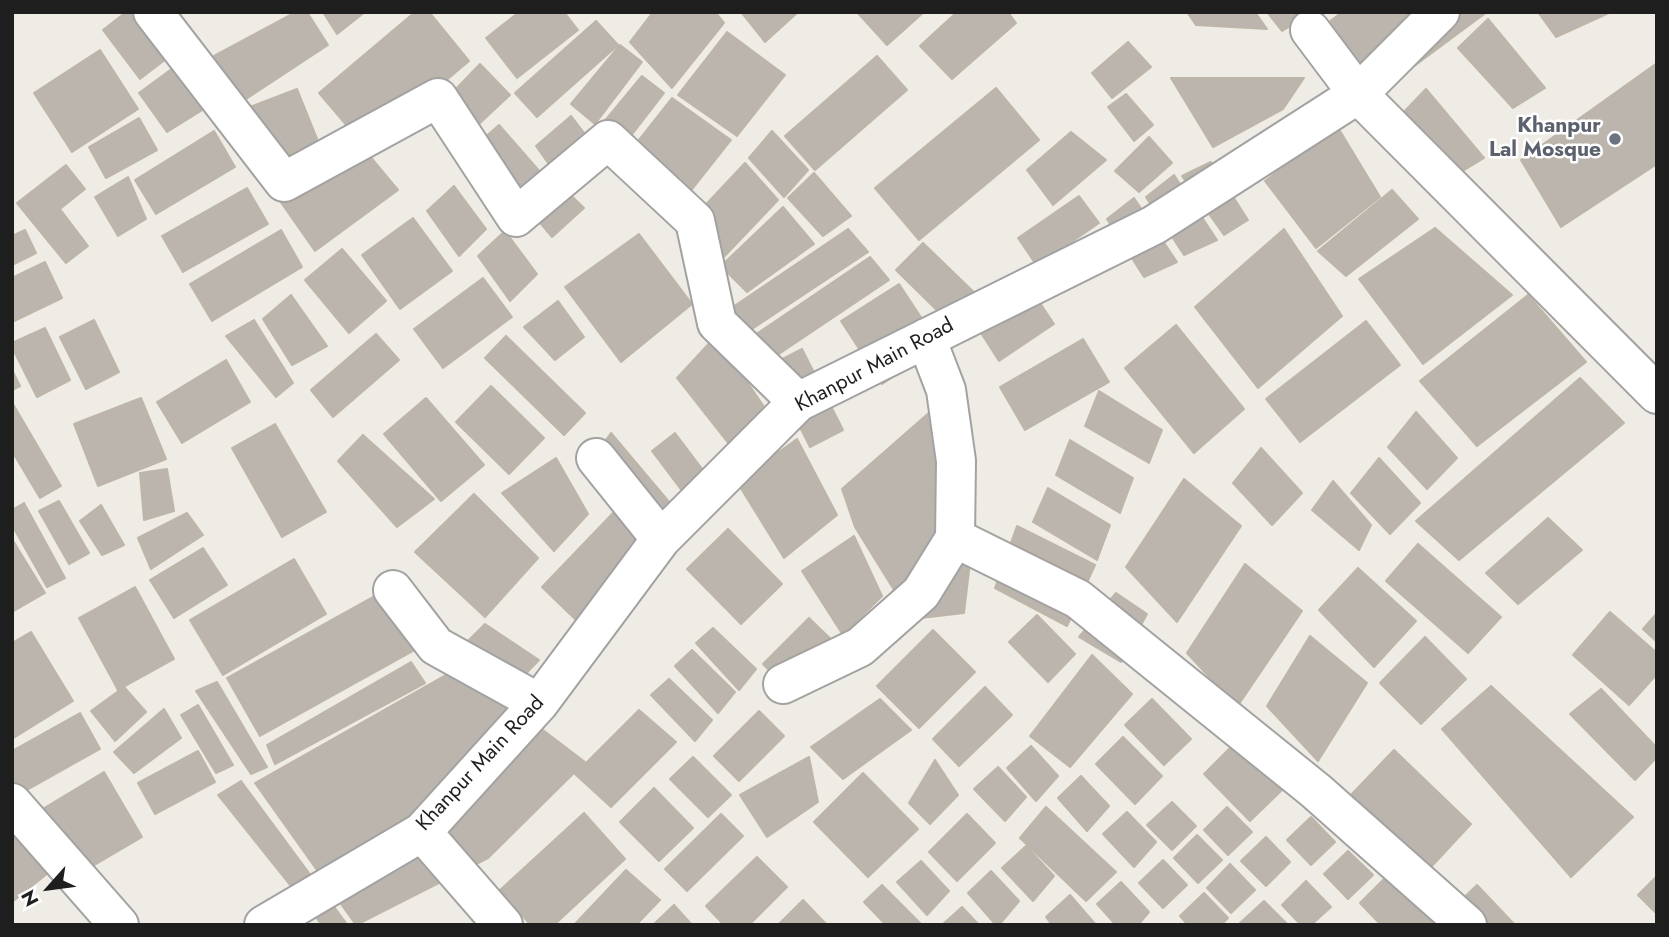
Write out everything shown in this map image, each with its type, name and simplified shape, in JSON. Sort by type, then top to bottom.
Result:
[{"type":"street","points":[[153,12],[284,182],[438,98],[516,217],[608,141],[695,220],[717,323],[799,402]]},
{"type":"street","name":"Khanpur Main Road","points":[[264,925],[422,832],[539,703],[660,539],[799,402],[1154,225],[1358,94],[1440,12]]},
{"type":"street","points":[[1310,30],[1358,94],[1657,394]]},
{"type":"street","points":[[783,684],[860,647],[921,593],[955,538],[957,461],[946,390],[926,338]]},
{"type":"street","points":[[596,458],[660,539]]},
{"type":"street","points":[[955,538],[1078,598],[1316,791],[1467,925]]},
{"type":"street","points":[[393,590],[436,646],[539,703]]},
{"type":"street","points":[[12,803],[119,925]]},
{"type":"street","points":[[422,832],[503,925]]},
{"type":"building","points":[[129,12],[166,59],[140,79],[103,30]]},
{"type":"building","points":[[296,12],[307,12],[328,45],[240,103],[214,56]]},
{"type":"building","points":[[323,12],[365,12],[337,34]]},
{"type":"building","points":[[415,12],[429,12],[469,61],[366,148],[319,93]]},
{"type":"building","points":[[519,12],[564,12],[578,30],[517,78],[486,38]]},
{"type":"building","points":[[653,12],[715,12],[724,23],[672,88],[630,42]]},
{"type":"building","points":[[741,12],[798,12],[765,42]]},
{"type":"building","points":[[857,12],[924,12],[887,45]]},
{"type":"building","points":[[957,12],[1008,12],[1016,23],[952,79],[920,46]]},
{"type":"building","points":[[1187,12],[1255,12],[1267,29],[1196,25]]},
{"type":"building","points":[[1267,12],[1314,12],[1282,31]]},
{"type":"building","points":[[1342,12],[1487,12],[1375,95],[1324,26]]},
{"type":"building","points":[[1538,12],[1611,12],[1556,37]]},
{"type":"building","points":[[1488,19],[1545,88],[1513,108],[1458,48]]},
{"type":"building","points":[[596,21],[618,45],[537,117],[515,93]]},
{"type":"building","points":[[727,32],[785,75],[737,136],[678,95]]},
{"type":"building","points":[[1128,42],[1151,67],[1112,98],[1092,73]]},
{"type":"building","points":[[620,45],[642,62],[595,124],[571,104]]},
{"type":"building","points":[[100,50],[138,109],[72,152],[34,93]]},
{"type":"building","points":[[877,56],[907,90],[815,170],[785,136]]},
{"type":"building","points":[[1657,63],[1657,164],[1561,227],[1521,160]]},
{"type":"building","points":[[480,64],[510,95],[480,123],[452,93]]},
{"type":"building","points":[[177,65],[204,109],[167,132],[139,93]]},
{"type":"building","points":[[642,76],[664,93],[617,154],[594,134]]},
{"type":"building","points":[[1171,78],[1304,78],[1283,109],[1213,147]]},
{"type":"building","points":[[996,88],[1039,140],[919,240],[875,188]]},
{"type":"building","points":[[297,89],[318,141],[261,167],[237,112]]},
{"type":"building","points":[[1426,89],[1484,158],[1451,178],[1397,119]]},
{"type":"building","points":[[1126,94],[1153,125],[1134,141],[1108,107]]},
{"type":"building","points":[[672,98],[731,140],[682,202],[623,160]]},
{"type":"building","points":[[571,116],[585,134],[548,163],[536,146]]},
{"type":"building","points":[[139,118],[157,150],[106,178],[89,147]]},
{"type":"building","points":[[499,125],[541,173],[508,202],[466,154]]},
{"type":"building","points":[[1337,126],[1380,197],[1316,248],[1265,181]]},
{"type":"building","points":[[214,131],[235,167],[156,214],[135,180]]},
{"type":"building","points":[[772,131],[808,170],[784,197],[749,158]]},
{"type":"building","points":[[1071,132],[1106,160],[1053,205],[1027,170]]},
{"type":"building","points":[[1149,137],[1172,163],[1139,192],[1115,171]]},
{"type":"building","points":[[358,142],[398,190],[315,251],[280,201]]},
{"type":"building","points":[[1211,162],[1248,220],[1224,235],[1182,176]]},
{"type":"building","points":[[745,163],[778,200],[719,262],[681,231]]},
{"type":"building","points":[[66,165],[85,189],[60,209],[88,246],[66,263],[17,203]]},
{"type":"building","points":[[814,173],[851,216],[823,236],[788,198]]},
{"type":"building","points":[[549,174],[584,208],[552,237],[522,201]]},
{"type":"building","points":[[1174,175],[1217,240],[1184,255],[1146,197]]},
{"type":"building","points":[[128,177],[146,219],[118,236],[95,197]]},
{"type":"building","points":[[454,186],[486,229],[459,256],[427,211]]},
{"type":"building","points":[[247,188],[268,224],[183,272],[162,236]]},
{"type":"building","points":[[1392,190],[1418,219],[1346,276],[1318,251]]},
{"type":"building","points":[[1079,196],[1099,223],[1037,266],[1018,238]]},
{"type":"building","points":[[1134,198],[1177,262],[1144,277],[1107,219]]},
{"type":"building","points":[[783,207],[814,244],[747,292],[721,266]]},
{"type":"building","points":[[413,218],[452,271],[400,309],[362,255]]},
{"type":"building","points":[[1435,228],[1512,295],[1423,364],[1359,279]]},
{"type":"building","points":[[848,229],[868,252],[740,337],[724,313]]},
{"type":"building","points":[[1284,229],[1342,316],[1258,388],[1195,307]]},
{"type":"building","points":[[25,230],[36,253],[12,265],[12,236]]},
{"type":"building","points":[[281,230],[302,267],[212,321],[190,284]]},
{"type":"building","points":[[505,231],[537,274],[510,301],[478,256]]},
{"type":"building","points":[[639,234],[692,304],[621,362],[565,287]]},
{"type":"building","points":[[923,243],[984,302],[956,329],[896,270]]},
{"type":"building","points":[[342,249],[386,301],[349,333],[305,280]]},
{"type":"building","points":[[870,257],[889,280],[761,366],[746,341]]},
{"type":"building","points":[[45,262],[62,298],[12,322],[12,278]]},
{"type":"building","points":[[483,278],[512,317],[443,368],[414,329]]},
{"type":"building","points":[[899,284],[940,346],[882,384],[841,321]]},
{"type":"building","points":[[1028,285],[1054,324],[999,361],[974,322]]},
{"type":"building","points":[[291,295],[327,346],[292,365],[263,319]]},
{"type":"building","points":[[1528,295],[1586,362],[1477,446],[1420,381]]},
{"type":"building","points":[[558,301],[584,337],[555,360],[524,327]]},
{"type":"building","points":[[94,320],[119,372],[86,389],[60,337]]},
{"type":"building","points":[[254,320],[293,383],[276,397],[226,336]]},
{"type":"building","points":[[1366,321],[1400,365],[1300,442],[1266,399]]},
{"type":"building","points":[[1176,325],[1244,409],[1194,453],[1125,368]]},
{"type":"building","points":[[45,328],[70,380],[37,397],[12,343]]},
{"type":"building","points":[[376,334],[399,360],[333,417],[311,390]]},
{"type":"building","points":[[506,336],[585,413],[564,435],[485,358]]},
{"type":"building","points":[[716,336],[777,426],[740,458],[677,378]]},
{"type":"building","points":[[1083,339],[1109,382],[1025,430],[1000,387]]},
{"type":"building","points":[[802,349],[843,430],[810,447],[769,366]]},
{"type":"building","points":[[226,360],[250,402],[182,443],[157,402]]},
{"type":"building","points":[[12,370],[20,386],[12,390]]},
{"type":"building","points":[[1580,378],[1624,423],[1459,560],[1416,521]]},
{"type":"building","points":[[491,386],[544,438],[509,474],[456,422]]},
{"type":"building","points":[[1099,391],[1162,430],[1149,463],[1085,426]]},
{"type":"building","points":[[141,398],[166,459],[98,486],[74,424]]},
{"type":"building","points":[[426,398],[484,465],[441,501],[384,434]]},
{"type":"building","points":[[13,404],[61,486],[40,498],[12,451]]},
{"type":"building","points":[[939,404],[972,528],[964,613],[912,619],[855,527],[842,489]]},
{"type":"building","points":[[1416,412],[1457,458],[1427,489],[1388,447]]},
{"type":"building","points":[[275,424],[326,512],[282,537],[232,448]]},
{"type":"building","points":[[611,433],[675,509],[648,537],[583,472]]},
{"type":"building","points":[[675,433],[718,490],[695,508],[652,451]]},
{"type":"building","points":[[363,435],[434,499],[397,527],[338,461]]},
{"type":"building","points":[[797,439],[837,515],[784,558],[737,482]]},
{"type":"building","points":[[1070,440],[1133,478],[1120,513],[1056,475]]},
{"type":"building","points":[[1261,448],[1302,493],[1272,525],[1233,483]]},
{"type":"building","points":[[556,458],[588,514],[554,551],[502,493]]},
{"type":"building","points":[[1379,458],[1420,503],[1390,534],[1351,493]]},
{"type":"building","points":[[167,469],[174,511],[144,520],[140,473]]},
{"type":"building","points":[[1184,479],[1241,526],[1177,622],[1126,567]]},
{"type":"building","points":[[1333,481],[1371,525],[1359,550],[1312,510]]},
{"type":"building","points":[[1048,488],[1110,525],[1097,560],[1033,522]]},
{"type":"building","points":[[474,494],[538,558],[485,617],[415,552]]},
{"type":"building","points":[[59,501],[89,553],[69,564],[39,511]]},
{"type":"building","points":[[24,503],[65,578],[47,587],[12,525],[12,510]]},
{"type":"building","points":[[101,505],[124,545],[102,555],[80,521]]},
{"type":"building","points":[[614,512],[648,545],[575,619],[542,587]]},
{"type":"building","points":[[187,513],[203,535],[151,569],[138,538]]},
{"type":"building","points":[[1548,518],[1582,550],[1518,604],[1486,573]]},
{"type":"building","points":[[1017,526],[1095,565],[1067,626],[995,588]]},
{"type":"building","points":[[728,529],[782,584],[741,624],[687,569]]},
{"type":"building","points":[[854,536],[882,596],[843,635],[802,571]]},
{"type":"building","points":[[12,539],[45,593],[12,612]]},
{"type":"building","points":[[1418,544],[1501,617],[1468,653],[1386,581]]},
{"type":"building","points":[[203,548],[227,585],[174,618],[150,580]]},
{"type":"building","points":[[294,559],[326,614],[223,675],[190,620]]},
{"type":"building","points":[[1245,564],[1302,611],[1237,707],[1187,653]]},
{"type":"building","points":[[1358,568],[1416,621],[1374,667],[1319,610]]},
{"type":"building","points":[[135,587],[174,659],[118,690],[79,618]]},
{"type":"building","points":[[380,593],[413,651],[260,736],[227,678]]},
{"type":"building","points":[[1116,593],[1147,614],[1121,662],[1079,637]]},
{"type":"building","points":[[1610,612],[1657,653],[1657,674],[1629,705],[1573,655]]},
{"type":"building","points":[[1657,613],[1657,642],[1643,629]]},
{"type":"building","points":[[1037,615],[1075,654],[1048,682],[1009,642]]},
{"type":"building","points":[[809,618],[842,650],[795,696],[763,664]]},
{"type":"building","points":[[485,624],[539,660],[506,694],[464,645]]},
{"type":"building","points":[[713,628],[756,669],[739,690],[696,643]]},
{"type":"building","points":[[933,630],[975,672],[919,728],[877,686]]},
{"type":"building","points":[[31,632],[73,701],[12,739],[12,643]]},
{"type":"building","points":[[1310,636],[1367,683],[1318,761],[1267,706]]},
{"type":"building","points":[[1425,637],[1466,679],[1421,724],[1380,683]]},
{"type":"building","points":[[692,650],[735,692],[718,713],[675,666]]},
{"type":"building","points":[[1092,655],[1132,694],[1070,767],[1030,736]]},
{"type":"building","points":[[411,662],[425,683],[275,764],[267,745]]},
{"type":"building","points":[[460,667],[585,762],[488,858],[356,925],[255,783]]},
{"type":"building","points":[[669,679],[712,720],[695,741],[651,695]]},
{"type":"building","points":[[217,682],[267,767],[251,774],[196,691]]},
{"type":"building","points":[[1491,686],[1633,817],[1571,877],[1442,729]]},
{"type":"building","points":[[124,687],[146,712],[115,741],[91,711]]},
{"type":"building","points":[[985,687],[1012,715],[959,766],[933,739]]},
{"type":"building","points":[[1601,689],[1657,748],[1657,757],[1635,780],[1570,714]]},
{"type":"building","points":[[880,699],[911,730],[843,779],[811,747]]},
{"type":"building","points":[[1152,699],[1191,739],[1164,765],[1125,725]]},
{"type":"building","points":[[198,705],[233,765],[216,773],[181,715]]},
{"type":"building","points":[[164,709],[181,738],[134,773],[114,752]]},
{"type":"building","points":[[639,710],[676,742],[611,807],[575,774]]},
{"type":"building","points":[[759,711],[784,736],[739,781],[714,756]]},
{"type":"building","points":[[80,713],[100,749],[18,795],[12,785],[12,751]]},
{"type":"building","points":[[1123,737],[1162,776],[1135,804],[1096,764]]},
{"type":"building","points":[[1236,742],[1283,789],[1250,821],[1204,774]]},
{"type":"building","points":[[1031,746],[1058,776],[1036,801],[1007,768]]},
{"type":"building","points":[[1394,750],[1471,824],[1405,895],[1327,820]]},
{"type":"building","points":[[198,751],[215,782],[155,814],[138,783]]},
{"type":"building","points":[[693,757],[731,795],[708,817],[670,779]]},
{"type":"building","points":[[809,757],[818,802],[767,837],[740,795]]},
{"type":"building","points":[[935,760],[958,795],[930,824],[909,803]]},
{"type":"building","points":[[998,767],[1026,797],[1005,821],[974,789]]},
{"type":"building","points":[[104,772],[142,837],[69,880],[31,816]]},
{"type":"building","points":[[863,773],[918,829],[868,877],[814,822]]},
{"type":"building","points":[[1081,776],[1109,806],[1087,831],[1058,798]]},
{"type":"building","points":[[241,781],[346,923],[344,925],[322,925],[218,795]]},
{"type":"building","points":[[654,788],[693,828],[659,861],[620,822]]},
{"type":"building","points":[[1172,802],[1196,826],[1172,850],[1147,825]]},
{"type":"building","points":[[1046,807],[1116,872],[1086,901],[1020,838]]},
{"type":"building","points":[[1227,807],[1252,832],[1228,855],[1204,830]]},
{"type":"building","points":[[1127,812],[1156,842],[1134,867],[1103,834]]},
{"type":"building","points":[[584,813],[625,859],[554,925],[531,925],[499,891]]},
{"type":"building","points":[[721,814],[743,836],[687,891],[665,869]]},
{"type":"building","points":[[967,814],[995,843],[957,881],[929,852]]},
{"type":"building","points":[[1311,817],[1335,842],[1311,865],[1287,840]]},
{"type":"building","points":[[12,828],[48,873],[12,902]]},
{"type":"building","points":[[1197,835],[1222,860],[1198,883],[1174,858]]},
{"type":"building","points":[[1266,837],[1290,862],[1266,886],[1241,861]]},
{"type":"building","points":[[1026,846],[1054,876],[1033,901],[1002,868]]},
{"type":"building","points":[[1348,851],[1373,875],[1348,899],[1324,874]]},
{"type":"building","points":[[757,857],[787,887],[749,925],[724,925],[706,906]]},
{"type":"building","points":[[1163,860],[1187,885],[1163,908],[1139,883]]},
{"type":"building","points":[[921,861],[949,891],[927,915],[897,882]]},
{"type":"building","points":[[1230,864],[1255,890],[1231,913],[1207,888]]},
{"type":"building","points":[[626,870],[660,900],[636,925],[574,925]]},
{"type":"building","points":[[991,871],[1019,901],[999,925],[996,925],[968,893]]},
{"type":"building","points":[[1390,873],[1436,921],[1433,925],[1381,925],[1360,903]]},
{"type":"building","points":[[1657,876],[1657,914],[1638,895]]},
{"type":"building","points":[[1306,881],[1331,907],[1311,925],[1301,925],[1282,905]]},
{"type":"building","points":[[1121,882],[1149,912],[1138,925],[1116,925],[1097,904]]},
{"type":"building","points":[[882,885],[922,925],[886,925],[864,902]]},
{"type":"building","points":[[1477,885],[1515,925],[1438,923]]},
{"type":"building","points":[[1204,893],[1228,918],[1221,925],[1188,925],[1180,916]]},
{"type":"building","points":[[1070,895],[1096,925],[1052,925],[1046,917]]},
{"type":"building","points":[[803,900],[827,925],[778,925]]},
{"type":"building","points":[[1264,901],[1288,925],[1240,923]]},
{"type":"building","points":[[674,905],[692,925],[653,925]]},
{"type":"building","points":[[962,907],[979,925],[942,925]]},
{"type":"place","name":"Khanpur Lal Mosque","points":[[1615,139]]}]
